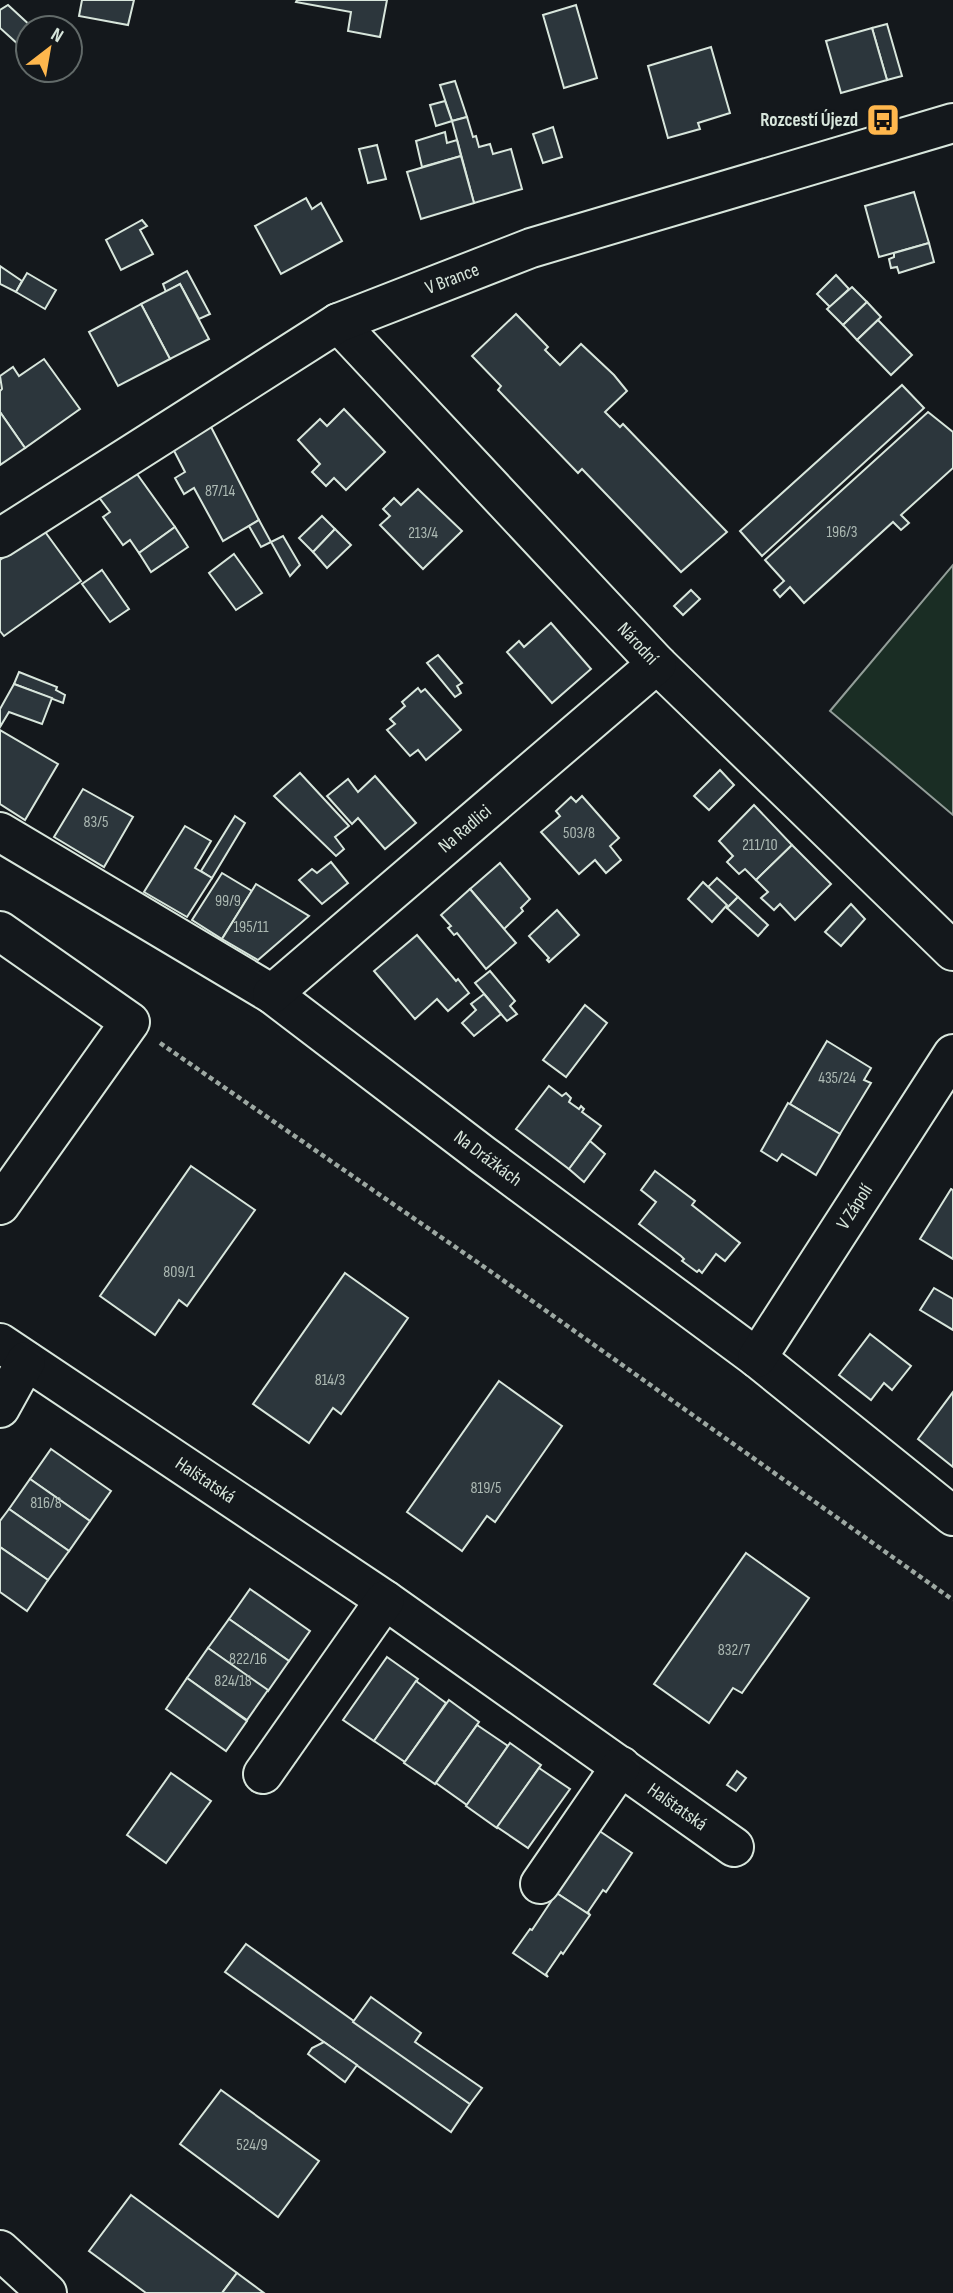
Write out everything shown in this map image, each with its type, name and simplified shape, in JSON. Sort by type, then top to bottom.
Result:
[{"type":"street","name":"V Brance","points":[[0,538],[338,323],[531,248],[953,123]]},
{"type":"street","name":"Národní","points":[[338,323],[657,664],[953,951]]},
{"type":"street","name":"Na Radlici","points":[[272,994],[657,664]]},
{"type":"street","name":"Na Drážkách","points":[[0,832],[272,994],[483,1155],[757,1357],[953,1516]]},
{"type":"street","points":[[0,931],[130,1022],[0,1205]]},
{"type":"street","name":"V Zápolí","points":[[757,1357],[953,1054]]},
{"type":"street","name":"Halštatská","points":[[0,1408],[13,1352],[385,1600],[734,1847]]},
{"type":"street","points":[[263,1774],[385,1600]]},
{"type":"street","points":[[540,1884],[621,1766]]},
{"type":"street","points":[[0,2250],[47,2293]]},
{"type":"path","points":[[130,1022],[467,1256],[953,1600]]},
{"type":"green space","points":[[953,565],[953,815],[830,711]]},
{"type":"building","points":[[82,0],[134,0],[128,25],[79,14]]},
{"type":"building","points":[[387,0],[380,37],[348,31],[351,12],[296,2]]},
{"type":"building","points":[[8,5],[18,14],[14,14],[14,41],[0,28],[0,10]]},
{"type":"building","points":[[576,5],[597,78],[564,88],[543,15]]},
{"type":"building","points":[[887,24],[902,76],[887,80],[872,28]]},
{"type":"building","points":[[872,28],[887,80],[841,93],[826,41]]},
{"type":"building","points":[[711,47],[730,113],[698,123],[700,129],[668,138],[648,66]]},
{"type":"building","points":[[455,81],[467,117],[452,121],[440,85]]},
{"type":"building","points":[[445,101],[452,121],[436,126],[430,105]]},
{"type":"building","points":[[467,117],[479,147],[490,144],[493,154],[511,149],[522,189],[474,203],[452,121]]},
{"type":"building","points":[[553,127],[562,157],[543,163],[533,134]]},
{"type":"building","points":[[445,132],[447,143],[457,140],[461,156],[422,167],[416,141]]},
{"type":"building","points":[[377,145],[386,179],[368,183],[359,149]]},
{"type":"building","points":[[461,156],[474,203],[421,219],[407,172]]},
{"type":"building","points":[[914,192],[929,243],[879,257],[865,206]]},
{"type":"building","points":[[306,198],[312,209],[321,203],[342,241],[281,274],[255,226]]},
{"type":"building","points":[[142,220],[147,226],[140,230],[153,254],[121,270],[106,240]]},
{"type":"building","points":[[929,243],[934,262],[899,273],[897,267],[891,268],[889,259],[894,257],[894,253]]},
{"type":"building","points":[[0,266],[22,281],[16,292],[0,284]]},
{"type":"building","points":[[187,271],[210,314],[199,319],[180,284],[166,292],[163,284]]},
{"type":"building","points":[[27,273],[56,290],[45,309],[16,292]]},
{"type":"building","points":[[836,275],[849,289],[830,307],[817,294]]},
{"type":"building","points":[[180,284],[209,339],[170,359],[141,304]]},
{"type":"building","points":[[852,287],[867,302],[843,325],[827,309]]},
{"type":"building","points":[[867,302],[881,317],[857,340],[843,325]]},
{"type":"building","points":[[141,304],[170,359],[118,386],[89,332]]},
{"type":"building","points":[[516,314],[548,347],[545,350],[560,365],[581,344],[614,375],[627,391],[605,412],[620,427],[623,424],[727,532],[681,572],[582,469],[578,473],[498,390],[501,386],[472,356]]},
{"type":"building","points":[[878,320],[912,355],[891,375],[857,340]]},
{"type":"building","points":[[44,359],[80,409],[25,448],[0,412],[0,376],[13,367],[19,376]]},
{"type":"building","points":[[902,385],[924,408],[762,556],[740,531]]},
{"type":"building","points":[[344,409],[385,452],[346,490],[334,478],[326,486],[312,472],[320,464],[298,440],[320,419],[327,426]]},
{"type":"building","points":[[0,412],[25,448],[0,465]]},
{"type":"building","points":[[928,412],[953,432],[953,468],[901,515],[909,523],[901,530],[893,522],[804,603],[790,587],[780,597],[774,590],[784,581],[765,560]]},
{"type":"building","points":[[210,425],[259,520],[223,541],[194,488],[184,494],[175,478],[185,472],[171,445]]},
{"type":"building","points":[[132,467],[175,527],[139,553],[130,540],[123,545],[103,517],[110,512],[95,492]]},
{"type":"building","points":[[418,489],[462,531],[423,569],[380,525],[390,516],[383,509],[394,498],[401,505]]},
{"type":"building","points":[[322,516],[335,529],[313,552],[299,538]]},
{"type":"building","points":[[259,520],[271,542],[261,547],[249,526]]},
{"type":"building","points":[[175,527],[188,547],[151,572],[139,553]]},
{"type":"building","points":[[43,529],[81,581],[4,636],[0,631],[0,560]]},
{"type":"building","points":[[335,529],[351,545],[327,568],[313,552]]},
{"type":"building","points":[[283,536],[300,565],[290,576],[271,542]]},
{"type":"building","points":[[234,554],[262,593],[236,610],[209,573]]},
{"type":"building","points":[[102,570],[129,609],[110,622],[82,584]]},
{"type":"building","points":[[691,590],[700,599],[683,615],[674,606]]},
{"type":"building","points":[[551,623],[591,669],[552,703],[507,652],[519,641],[524,647]]},
{"type":"building","points":[[438,655],[462,683],[457,686],[461,693],[455,697],[427,663]]},
{"type":"building","points":[[19,672],[57,687],[56,690],[65,695],[63,703],[14,684]]},
{"type":"building","points":[[14,684],[52,698],[42,724],[9,712],[0,727],[0,709]]},
{"type":"building","points":[[418,688],[421,692],[425,689],[461,730],[426,760],[418,750],[410,756],[387,730],[395,724],[390,719],[405,706],[402,702]]},
{"type":"building","points":[[0,730],[58,764],[25,820],[0,804]]},
{"type":"building","points":[[720,770],[734,785],[709,810],[694,796]]},
{"type":"building","points":[[300,773],[349,826],[335,837],[344,849],[336,856],[274,796]]},
{"type":"building","points":[[375,776],[416,823],[385,849],[358,818],[352,824],[327,796],[348,779],[358,792]]},
{"type":"building","points":[[83,789],[133,817],[104,867],[54,837]]},
{"type":"building","points":[[582,796],[619,838],[610,846],[621,860],[606,873],[595,860],[579,874],[541,832],[560,816],[556,811],[571,797],[576,802]]},
{"type":"building","points":[[754,805],[792,845],[756,880],[745,869],[739,874],[727,862],[733,856],[719,841]]},
{"type":"building","points":[[235,816],[245,823],[212,878],[201,871]]},
{"type":"building","points":[[185,826],[211,841],[195,868],[212,878],[187,917],[144,892]]},
{"type":"building","points":[[792,845],[831,884],[795,920],[780,904],[774,910],[761,898],[768,892],[756,880]]},
{"type":"building","points":[[331,862],[348,883],[322,904],[299,880],[312,869],[317,873]]},
{"type":"building","points":[[500,863],[530,899],[521,908],[523,911],[504,929],[470,889]]},
{"type":"building","points":[[222,873],[252,891],[222,939],[192,920]]},
{"type":"building","points":[[717,878],[738,897],[727,908],[708,887]]},
{"type":"building","points":[[703,882],[727,905],[712,922],[688,899]]},
{"type":"building","points":[[256,884],[309,916],[258,960],[222,939]]},
{"type":"building","points":[[470,889],[516,943],[486,969],[457,933],[454,935],[448,928],[451,926],[441,915]]},
{"type":"building","points":[[738,897],[768,925],[758,936],[727,908]]},
{"type":"building","points":[[851,904],[865,919],[841,946],[825,932]]},
{"type":"building","points":[[557,910],[579,935],[549,962],[549,958],[529,936]]},
{"type":"building","points":[[417,935],[469,993],[448,1011],[437,999],[415,1019],[374,971]]},
{"type":"building","points":[[490,971],[515,1001],[510,1006],[517,1014],[507,1021],[475,983]]},
{"type":"building","points":[[484,994],[501,1014],[474,1036],[462,1023],[476,1010],[471,1004]]},
{"type":"building","points":[[585,1005],[607,1023],[566,1077],[543,1060]]},
{"type":"building","points":[[827,1041],[871,1068],[864,1080],[871,1083],[840,1134],[790,1104]]},
{"type":"building","points":[[549,1086],[562,1096],[566,1093],[571,1098],[569,1102],[579,1109],[581,1106],[584,1109],[582,1112],[601,1126],[569,1169],[516,1129]]},
{"type":"building","points":[[788,1103],[840,1134],[816,1175],[782,1154],[777,1161],[761,1151]]},
{"type":"building","points":[[590,1141],[605,1154],[584,1182],[569,1169]]},
{"type":"building","points":[[191,1166],[255,1210],[187,1306],[179,1300],[155,1335],[100,1296]]},
{"type":"building","points":[[655,1171],[695,1201],[692,1205],[740,1243],[725,1261],[716,1254],[702,1273],[699,1270],[697,1272],[682,1261],[684,1259],[681,1256],[639,1224],[656,1202],[641,1190]]},
{"type":"building","points":[[951,1189],[953,1190],[953,1259],[920,1239]]},
{"type":"building","points":[[345,1273],[408,1318],[341,1414],[333,1408],[309,1443],[253,1404]]},
{"type":"building","points":[[934,1288],[953,1299],[953,1330],[920,1310]]},
{"type":"building","points":[[870,1334],[911,1366],[892,1390],[884,1383],[871,1400],[839,1375]]},
{"type":"building","points":[[499,1381],[562,1426],[495,1522],[487,1516],[462,1551],[407,1512]]},
{"type":"building","points":[[953,1392],[953,1467],[918,1439]]},
{"type":"building","points":[[51,1449],[111,1491],[90,1521],[30,1479]]},
{"type":"building","points":[[30,1479],[90,1521],[69,1551],[9,1509]]},
{"type":"building","points":[[9,1509],[69,1551],[48,1580],[0,1547],[0,1521]]},
{"type":"building","points":[[0,1547],[48,1580],[27,1611],[0,1592]]},
{"type":"building","points":[[746,1553],[809,1598],[742,1693],[733,1688],[709,1723],[654,1684]]},
{"type":"building","points":[[250,1589],[310,1631],[289,1661],[229,1619]]},
{"type":"building","points":[[229,1619],[289,1661],[268,1691],[208,1648]]},
{"type":"building","points":[[208,1648],[268,1690],[247,1720],[187,1678]]},
{"type":"building","points":[[387,1657],[418,1679],[374,1741],[343,1720]]},
{"type":"building","points":[[187,1678],[247,1721],[226,1751],[166,1709]]},
{"type":"building","points":[[416,1681],[446,1703],[405,1762],[374,1741]]},
{"type":"building","points":[[449,1700],[479,1722],[435,1784],[404,1763]]},
{"type":"building","points":[[477,1725],[508,1746],[467,1805],[436,1783]]},
{"type":"building","points":[[510,1743],[541,1765],[497,1828],[466,1806]]},
{"type":"building","points":[[539,1768],[570,1789],[528,1848],[497,1827]]},
{"type":"building","points":[[737,1771],[746,1778],[736,1791],[727,1785]]},
{"type":"building","points":[[171,1773],[211,1801],[166,1863],[127,1835]]},
{"type":"building","points":[[598,1830],[632,1853],[606,1892],[603,1890],[588,1912],[590,1915],[555,1892]]},
{"type":"building","points":[[555,1892],[590,1915],[546,1974],[548,1977],[513,1953],[530,1929],[532,1930]]},
{"type":"building","points":[[246,1944],[470,2104],[451,2132],[225,1972]]},
{"type":"building","points":[[371,1997],[421,2033],[415,2042],[482,2088],[470,2104],[353,2022]]},
{"type":"building","points":[[324,2042],[357,2065],[345,2082],[308,2054],[312,2048]]},
{"type":"building","points":[[221,2090],[319,2161],[278,2217],[180,2144]]},
{"type":"building","points":[[131,2195],[237,2273],[222,2293],[146,2293],[89,2251]]},
{"type":"building","points":[[237,2273],[264,2293],[222,2293]]},
{"type":"place","name":"Rozcestí Újezd","points":[[883,120]]}]
